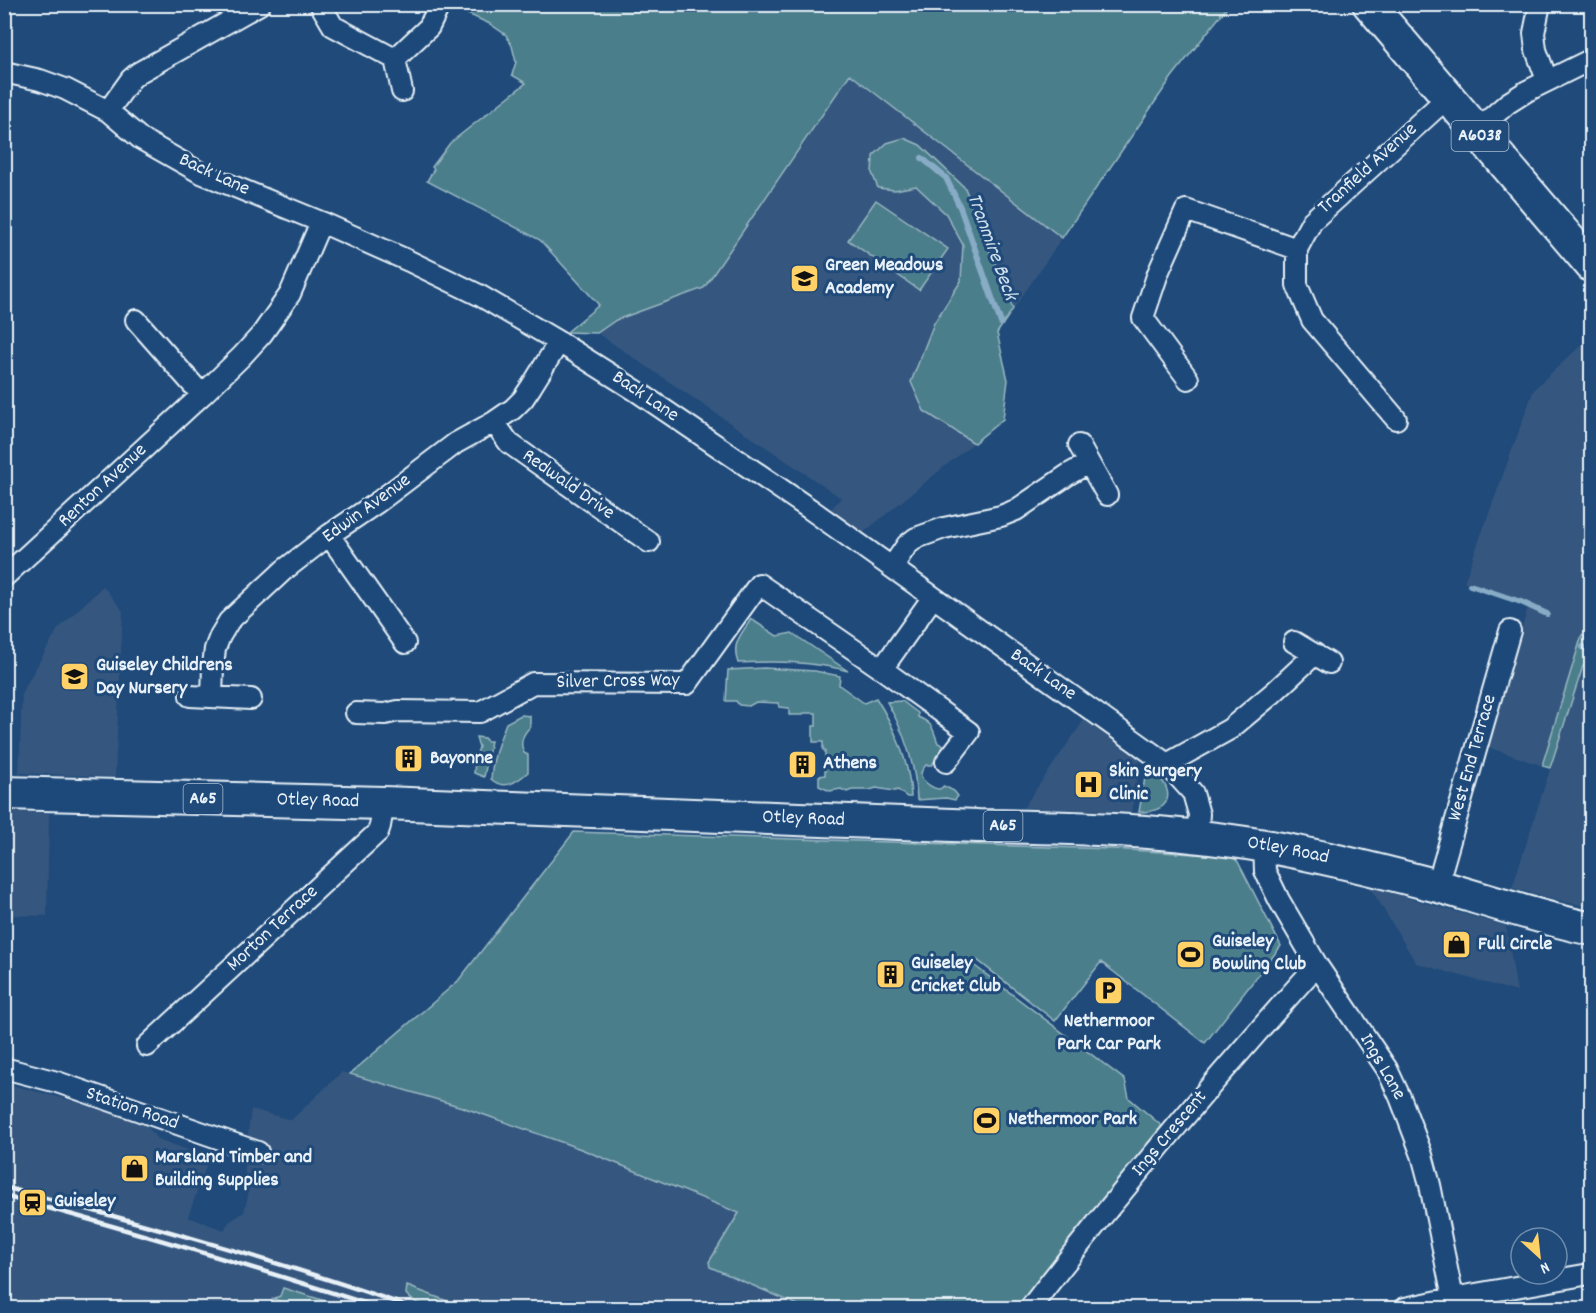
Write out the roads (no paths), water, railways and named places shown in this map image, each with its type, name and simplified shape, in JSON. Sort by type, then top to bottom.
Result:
[{"type":"main road","name":"A6038","points":[[1369,4],[1592,267]]},
{"type":"main road","name":"Otley Road","points":[[4,793],[384,803],[1133,831],[1264,846],[1345,862],[1592,929]]},
{"type":"street","points":[[108,111],[138,73],[260,4]]},
{"type":"street","points":[[320,4],[333,26],[396,59]]},
{"type":"street","points":[[396,59],[429,27],[440,4]]},
{"type":"street","points":[[1540,4],[1534,33],[1536,50],[1547,80]]},
{"type":"street","points":[[396,59],[402,91]]},
{"type":"street","points":[[1476,131],[1508,103],[1527,91],[1592,59]]},
{"type":"street","name":"Back Lane","points":[[4,72],[40,80],[65,89],[108,111],[141,139],[201,173],[321,222],[465,288],[559,342],[635,390],[810,509],[1167,764],[1193,793],[1199,814],[1197,837]]},
{"type":"street","name":"Tranfield Avenue","points":[[1396,419],[1312,320],[1296,285],[1298,249],[1312,220],[1448,97]]},
{"type":"street","points":[[1188,379],[1143,318],[1158,273],[1186,210],[1298,249]]},
{"type":"street","name":"Renton Avenue","points":[[4,577],[202,394],[262,334],[290,294],[321,222]]},
{"type":"street","points":[[136,320],[202,394]]},
{"type":"street","name":"Edwin Avenue","points":[[212,697],[215,649],[228,621],[284,570],[329,535],[378,502],[456,443],[513,409],[523,399],[559,342]]},
{"type":"street","name":"Redwald Drive","points":[[494,422],[509,442],[649,542]]},
{"type":"street","points":[[1079,445],[1107,495]]},
{"type":"street","points":[[892,567],[907,545],[916,538],[944,528],[1001,516],[1016,510],[1089,463]]},
{"type":"street","points":[[329,535],[405,643]]},
{"type":"street","name":"Silver Cross Way","points":[[356,713],[480,712],[532,683],[687,684],[759,584],[969,732],[946,762]]},
{"type":"street","points":[[882,669],[933,597]]},
{"type":"street","name":"West End Terrace","points":[[1437,886],[1510,631]]},
{"type":"street","points":[[1167,764],[1230,729],[1273,693],[1322,658],[1294,642]]},
{"type":"street","points":[[190,696],[251,699]]},
{"type":"street","name":"Morton Terrace","points":[[147,1046],[378,832],[384,803]]},
{"type":"street","name":"Ings Lane","points":[[1264,846],[1265,872],[1269,881],[1317,965],[1387,1069],[1401,1097],[1430,1185],[1454,1303]]},
{"type":"street","name":"Ings Crescent","points":[[1030,1308],[1172,1130],[1317,965]]},
{"type":"street","name":"Station Road","points":[[4,1068],[57,1082],[258,1152]]},
{"type":"street","points":[[1405,1308],[1454,1303],[1584,1275]]},
{"type":"waterway","name":"Tranmire Beck","points":[[922,158],[946,178],[960,207],[1001,323]]},
{"type":"waterway","name":"Tranmire Beck","points":[[1470,585],[1521,602],[1547,614]]},
{"type":"waterway","name":"Tranmire Beck","points":[[1583,647],[1592,653]]},
{"type":"railway","points":[[4,1187],[210,1243],[413,1308]]},
{"type":"railway","points":[[4,1196],[99,1222],[380,1308]]},
{"type":"place","name":"Green Meadows Academy","points":[[804,278]]},
{"type":"place","name":"Guiseley Childrens Day Nursery","points":[[75,677]]},
{"type":"place","name":"Bayonne","points":[[409,759]]},
{"type":"place","name":"Athens","points":[[802,764]]},
{"type":"place","name":"Skin Surgery Clinic","points":[[1088,784]]},
{"type":"place","name":"Full Circle","points":[[1457,945]]},
{"type":"place","name":"Guiseley Bowling Club","points":[[1191,954]]},
{"type":"place","name":"Guiseley Cricket Club","points":[[890,975]]},
{"type":"place","name":"Nethermoor Park Car Park","points":[[1109,991]]},
{"type":"place","name":"Nethermoor Park","points":[[987,1120]]},
{"type":"place","name":"Marsland Timber and Building Supplies","points":[[134,1169]]},
{"type":"place","name":"Guiseley","points":[[33,1202]]}]
